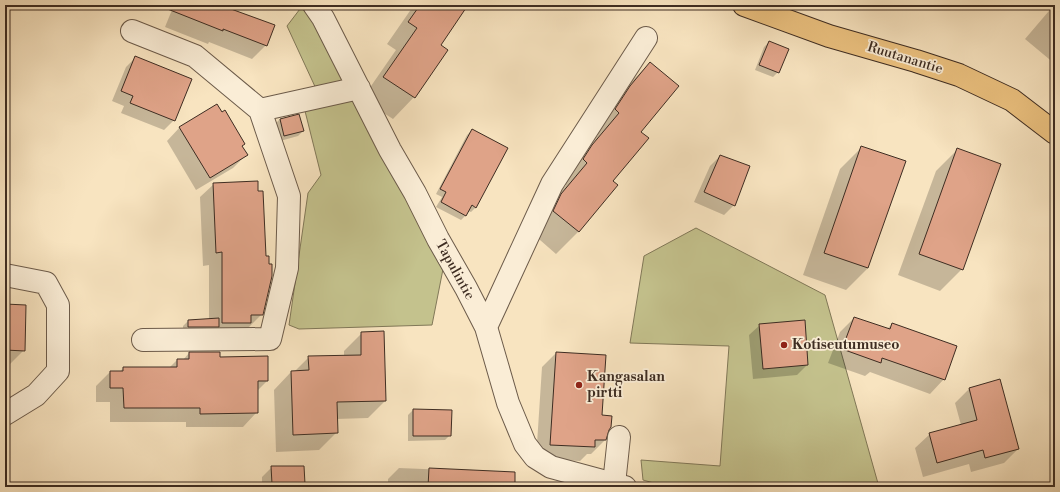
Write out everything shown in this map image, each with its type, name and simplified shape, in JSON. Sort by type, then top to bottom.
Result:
[{"type":"main road","name":"Ruutanantie","points":[[744,5],[829,36],[959,75],[1012,100],[1055,133]]},
{"type":"street","name":"Tapulintie","points":[[314,5],[323,18],[390,150],[416,193],[438,239],[486,327],[508,403],[528,449],[535,457],[551,467],[620,485]]},
{"type":"street","points":[[132,31],[195,56],[260,110],[289,196],[287,268],[270,339],[143,340]]},
{"type":"street","points":[[486,327],[552,184],[646,38]]},
{"type":"street","points":[[260,110],[359,88]]},
{"type":"street","points":[[5,275],[46,283],[58,305],[58,371],[36,395],[5,414]]},
{"type":"street","points":[[619,437],[620,485]]},
{"type":"shaded area","points":[[303,5],[313,5],[445,259],[432,325],[299,329],[289,325],[308,193],[321,175],[305,111],[324,106],[287,26]]},
{"type":"shaded area","points":[[696,228],[825,295],[879,487],[668,487],[643,480],[641,460],[720,466],[729,346],[630,343],[644,256]]},
{"type":"building","points":[[160,5],[233,5],[231,9],[275,25],[267,46],[223,29],[223,31]]},
{"type":"building","points":[[420,5],[468,5],[441,45],[448,50],[415,98],[383,77],[417,28],[408,22]]},
{"type":"building","points":[[769,41],[789,49],[779,73],[759,65]]},
{"type":"building","points":[[135,56],[192,79],[175,121],[130,103],[133,96],[121,91]]},
{"type":"building","points":[[650,62],[679,86],[641,132],[649,138],[613,181],[618,185],[579,232],[553,211],[561,194],[587,163],[583,159],[592,145],[619,113],[615,109],[630,86]]},
{"type":"building","points":[[217,104],[222,112],[225,110],[245,144],[242,146],[248,155],[210,178],[179,127]]},
{"type":"building","points":[[299,114],[304,131],[284,136],[280,119]]},
{"type":"building","points":[[472,129],[508,148],[476,208],[472,205],[466,216],[441,202],[446,192],[440,189]]},
{"type":"building","points":[[861,146],[906,161],[868,268],[824,253]]},
{"type":"building","points":[[957,148],[1001,164],[963,270],[919,254]]},
{"type":"building","points":[[720,155],[750,166],[735,206],[704,192]]},
{"type":"building","points":[[258,181],[258,191],[263,191],[266,256],[269,256],[269,264],[272,264],[272,276],[263,315],[251,315],[251,323],[222,323],[222,252],[216,253],[213,183]]},
{"type":"building","points":[[5,304],[26,305],[25,351],[5,350]]},
{"type":"building","points":[[854,317],[890,329],[892,323],[957,346],[945,380],[882,358],[881,363],[842,349]]},
{"type":"building","points":[[219,318],[219,327],[188,327],[188,320]]},
{"type":"building","name":"Kotiseutumuseo","points":[[805,320],[808,365],[763,369],[759,324]]},
{"type":"building","points":[[384,331],[386,401],[337,402],[338,433],[293,435],[291,371],[309,370],[308,356],[361,355],[361,332]]},
{"type":"building","points":[[189,352],[220,352],[220,357],[268,356],[268,381],[258,381],[258,413],[200,414],[200,408],[124,408],[123,388],[110,388],[110,371],[123,371],[123,367],[177,367],[177,359],[189,359]]},
{"type":"building","name":"Kangasalan pirtti","points":[[556,352],[606,355],[602,415],[612,416],[611,427],[606,440],[595,440],[595,447],[550,445]]},
{"type":"building","points":[[1000,379],[1019,449],[985,458],[983,450],[937,463],[929,433],[977,420],[969,388]]},
{"type":"building","points":[[413,409],[452,410],[451,436],[413,436]]},
{"type":"building","points":[[271,466],[304,466],[305,484],[272,484]]},
{"type":"building","points":[[429,468],[515,472],[515,487],[428,487]]},
{"type":"place","name":"Kotiseutumuseo","points":[[784,345]]},
{"type":"place","name":"Kangasalan pirtti","points":[[579,385]]}]
